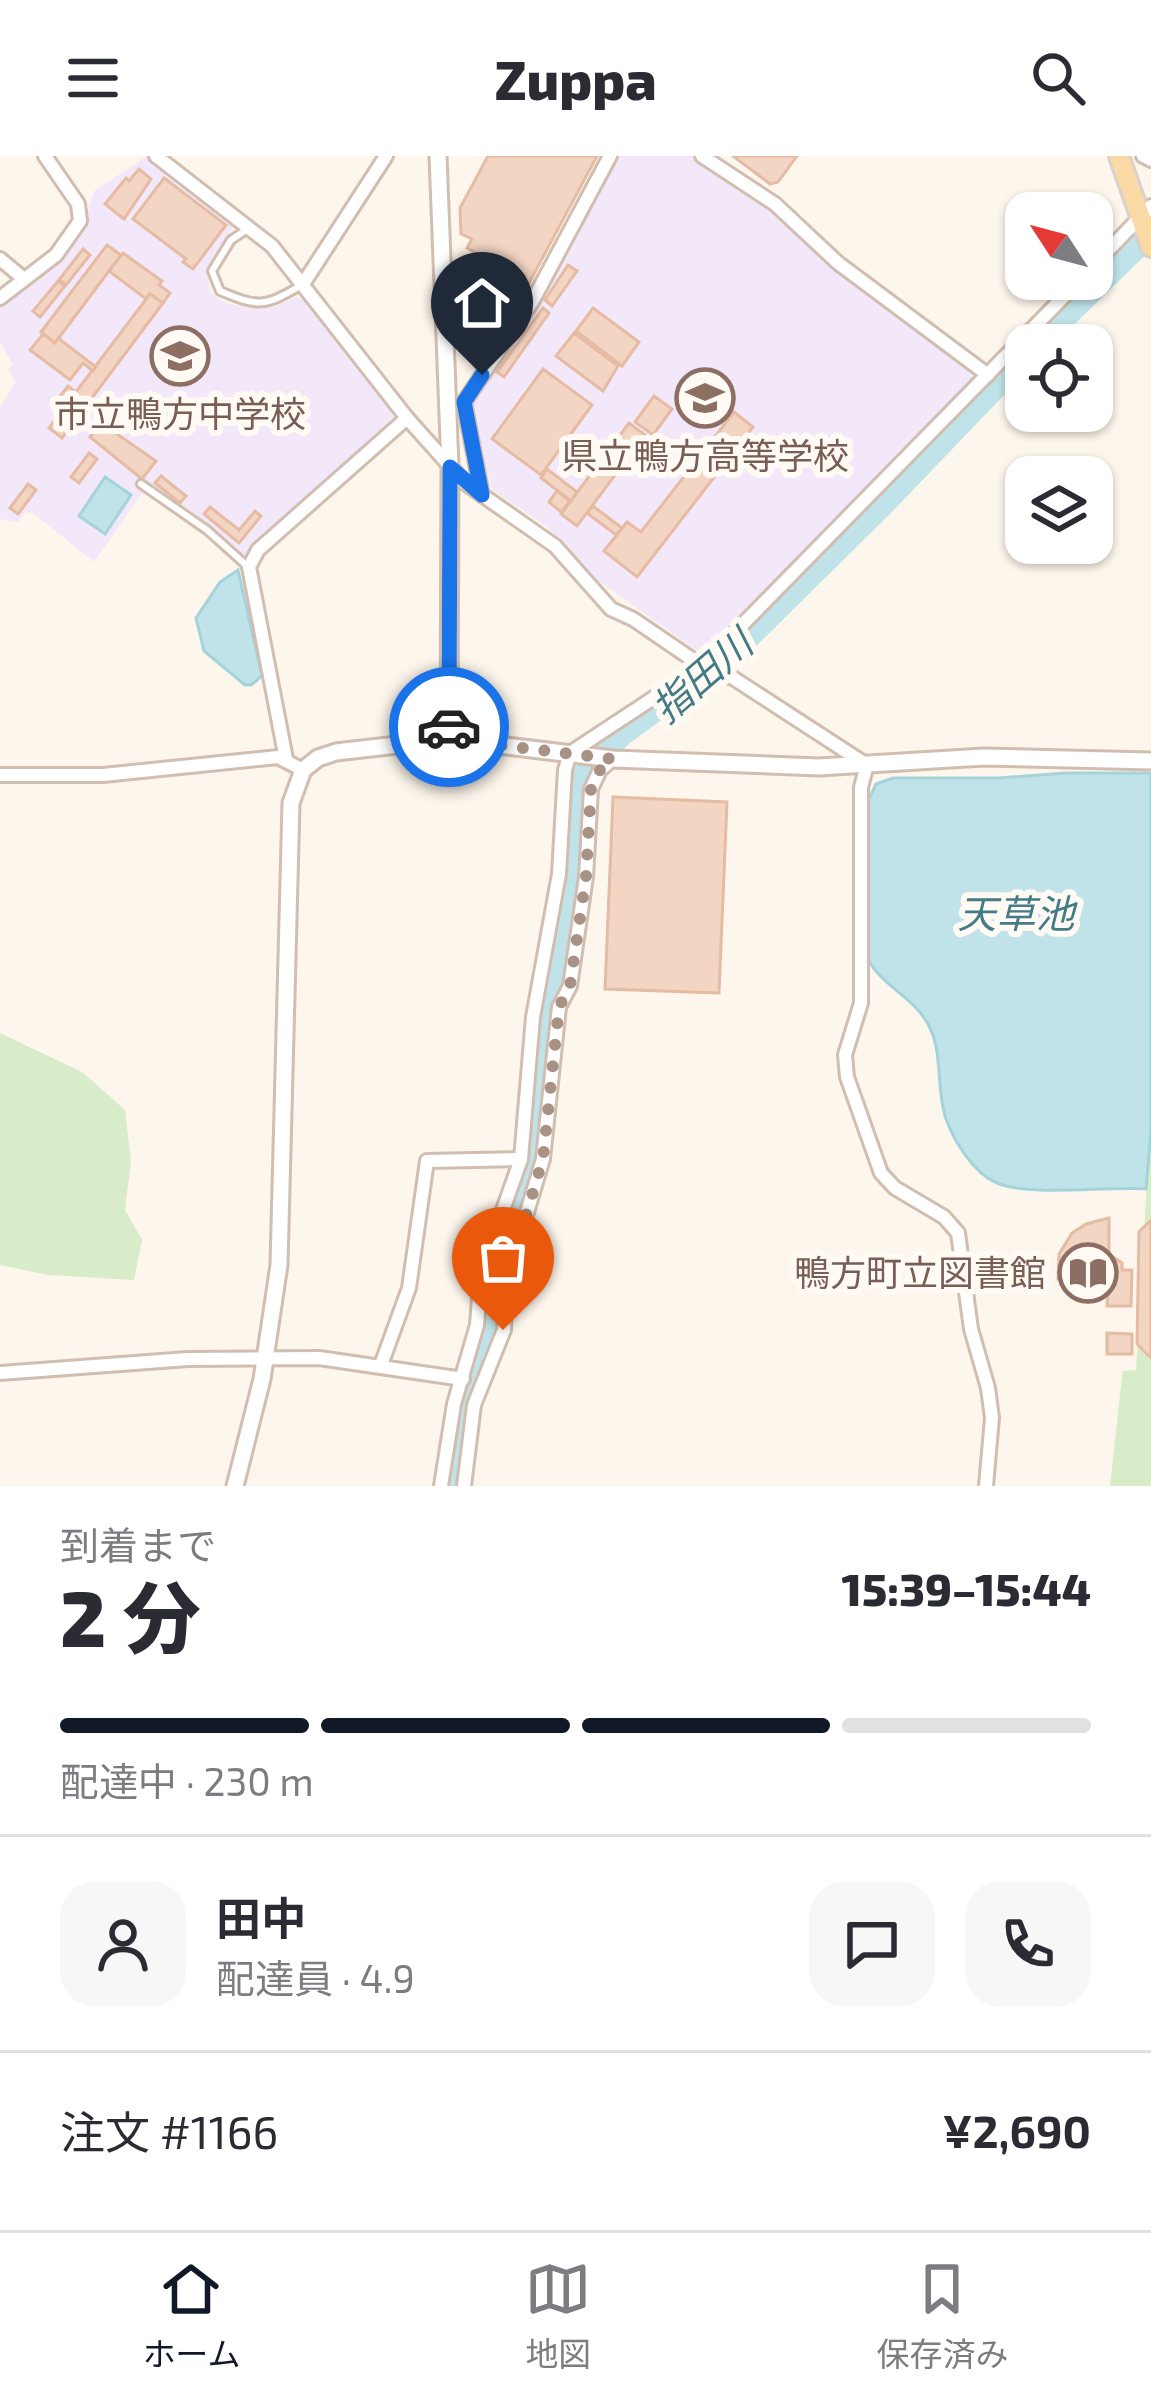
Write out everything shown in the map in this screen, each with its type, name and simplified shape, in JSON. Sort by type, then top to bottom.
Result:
[{"type":"main road","points":[[1119,156],[1146,211],[1151,247]]},
{"type":"street","points":[[0,298],[56,255],[80,221],[78,204],[45,156]]},
{"type":"street","points":[[156,156],[272,246],[450,467],[555,546],[610,609],[703,666],[733,678],[867,765]]},
{"type":"street","points":[[303,284],[386,156]]},
{"type":"street","points":[[438,156],[450,467],[449,739]]},
{"type":"street","points":[[482,495],[464,402],[532,302],[610,156]]},
{"type":"street","points":[[702,156],[775,204],[838,263],[988,375]]},
{"type":"street","points":[[1113,245],[1146,211]]},
{"type":"street","points":[[0,259],[25,279]]},
{"type":"street","points":[[441,1486],[454,1404],[477,1325],[481,1271],[521,1159],[533,1017],[559,874],[570,753],[703,666],[1061,300]]},
{"type":"street","points":[[286,759],[249,567],[258,550],[407,418]]},
{"type":"street","points":[[235,1486],[266,1359],[279,1265],[291,802],[304,770],[318,758],[449,739],[613,759],[819,767],[984,757],[1151,761]]},
{"type":"street","points":[[0,775],[103,775],[286,759],[304,770]]},
{"type":"street","points":[[464,1486],[468,1430],[503,1330],[506,1282],[543,1159],[559,1007],[570,986],[586,877],[591,789],[600,770],[613,759]]},
{"type":"street","points":[[867,765],[861,787],[861,1004],[845,1055],[847,1077],[881,1173],[895,1188],[944,1217],[958,1233],[971,1329],[992,1418],[986,1486]]},
{"type":"street","points":[[381,1365],[409,1288],[427,1161],[521,1159]]},
{"type":"street","points":[[0,1373],[188,1359],[319,1358],[463,1379]]},
{"type":"lane","points":[[249,228],[231,239],[212,272],[220,291],[250,304],[270,303],[303,284]]},
{"type":"lane","points":[[141,484],[207,530],[249,567]]},
{"type":"shaded area","name":"市立鴨方中学校","points":[[147,156],[236,221],[207,270],[210,291],[223,302],[250,308],[271,308],[297,297],[308,302],[394,415],[381,434],[240,558],[209,528],[147,486],[94,562],[33,513],[26,512],[18,522],[0,519],[0,407],[15,382],[8,369],[13,365],[0,342],[0,306],[30,283],[84,222],[94,191]]},
{"type":"shaded area","points":[[614,156],[693,156],[757,196],[826,258],[981,376],[706,657],[596,579],[546,526],[492,490],[467,405]]},
{"type":"green space","points":[[0,1033],[82,1072],[125,1110],[131,1161],[125,1210],[142,1240],[134,1280],[48,1275],[0,1265]]},
{"type":"green space","points":[[1151,1111],[1151,1486],[1110,1486],[1123,1371],[1136,1370]]},
{"type":"water","points":[[105,477],[131,495],[105,534],[79,516]]},
{"type":"water","points":[[238,570],[262,676],[251,685],[204,651],[196,618],[220,582]]},
{"type":"water","name":"天草池","points":[[1151,773],[1151,1131],[1146,1189],[1029,1189],[997,1183],[980,1172],[946,1119],[930,1028],[915,1007],[878,974],[865,952],[868,801],[876,784],[893,778]]},
{"type":"building","points":[[488,156],[597,156],[521,298],[512,293],[517,284],[506,278],[509,271],[467,248],[472,239],[461,234],[460,208]]},
{"type":"building","points":[[733,156],[797,156],[778,182],[770,184]]},
{"type":"building","points":[[139,169],[151,179],[124,219],[105,204]]},
{"type":"building","points":[[164,178],[226,225],[193,269],[133,219]]},
{"type":"building","points":[[107,245],[121,255],[55,343],[41,332]]},
{"type":"building","points":[[83,249],[90,255],[66,285],[59,280]]},
{"type":"building","points":[[123,253],[162,281],[159,285],[170,293],[163,303],[150,294],[146,299],[109,271]]},
{"type":"building","points":[[568,265],[577,271],[552,306],[545,300]]},
{"type":"building","points":[[58,281],[65,286],[40,317],[33,311]]},
{"type":"building","points":[[150,294],[163,303],[62,438],[49,428],[63,410],[54,404],[68,386],[76,392]]},
{"type":"building","points":[[543,308],[549,313],[504,377],[497,372]]},
{"type":"building","points":[[593,308],[639,342],[622,366],[576,331]]},
{"type":"building","points":[[574,333],[618,366],[603,391],[556,356]]},
{"type":"building","points":[[43,334],[55,343],[58,338],[96,367],[93,371],[83,363],[70,380],[30,350]]},
{"type":"building","points":[[543,369],[592,405],[541,475],[492,439]]},
{"type":"building","points":[[654,396],[672,409],[653,435],[635,422]]},
{"type":"building","points":[[734,412],[753,427],[637,577],[604,551],[627,522],[641,532]]},
{"type":"building","points":[[101,423],[156,461],[142,479],[90,437]]},
{"type":"building","points":[[629,423],[645,435],[577,526],[561,514]]},
{"type":"building","points":[[89,453],[97,459],[79,483],[71,477]]},
{"type":"building","points":[[547,469],[577,492],[571,501],[541,478]]},
{"type":"building","points":[[161,476],[186,496],[180,503],[155,483]]},
{"type":"building","points":[[28,484],[36,490],[18,514],[10,508]]},
{"type":"building","points":[[557,491],[570,501],[561,512],[549,502]]},
{"type":"building","points":[[593,506],[622,528],[616,535],[587,513]]},
{"type":"building","points":[[210,507],[239,530],[255,511],[261,516],[239,543],[204,514]]},
{"type":"building","points":[[613,797],[727,802],[719,993],[605,989]]},
{"type":"building","points":[[1109,1218],[1109,1254],[1122,1263],[1122,1270],[1132,1270],[1131,1306],[1107,1306],[1108,1293],[1071,1292],[1072,1279],[1058,1279],[1059,1254],[1072,1233]]},
{"type":"building","points":[[1151,1220],[1151,1358],[1137,1344],[1139,1232]]},
{"type":"building","points":[[1107,1333],[1132,1334],[1132,1354],[1107,1354]]},
{"type":"waterway","name":"指田川","points":[[1060,324],[1151,235]]},
{"type":"waterway","name":"指田川","points":[[452,1486],[461,1408],[490,1328],[492,1274],[532,1173],[546,1014],[573,901],[577,780],[623,735],[730,657],[1005,379]]},
{"type":"way so far","points":[[449,727],[449,739],[613,759],[600,770],[591,789],[586,877],[570,986],[559,1007],[543,1159],[506,1282],[503,1330]]},
{"type":"place","name":"市立鴨方中学校","points":[[180,356]]},
{"type":"place","name":"県立鴨方高等学校","points":[[705,398]]},
{"type":"place","name":"鴨方町立図書館","points":[[1088,1273]]},
{"type":"route","points":[[449,727],[450,467],[482,495],[464,402],[482,375]]}]
